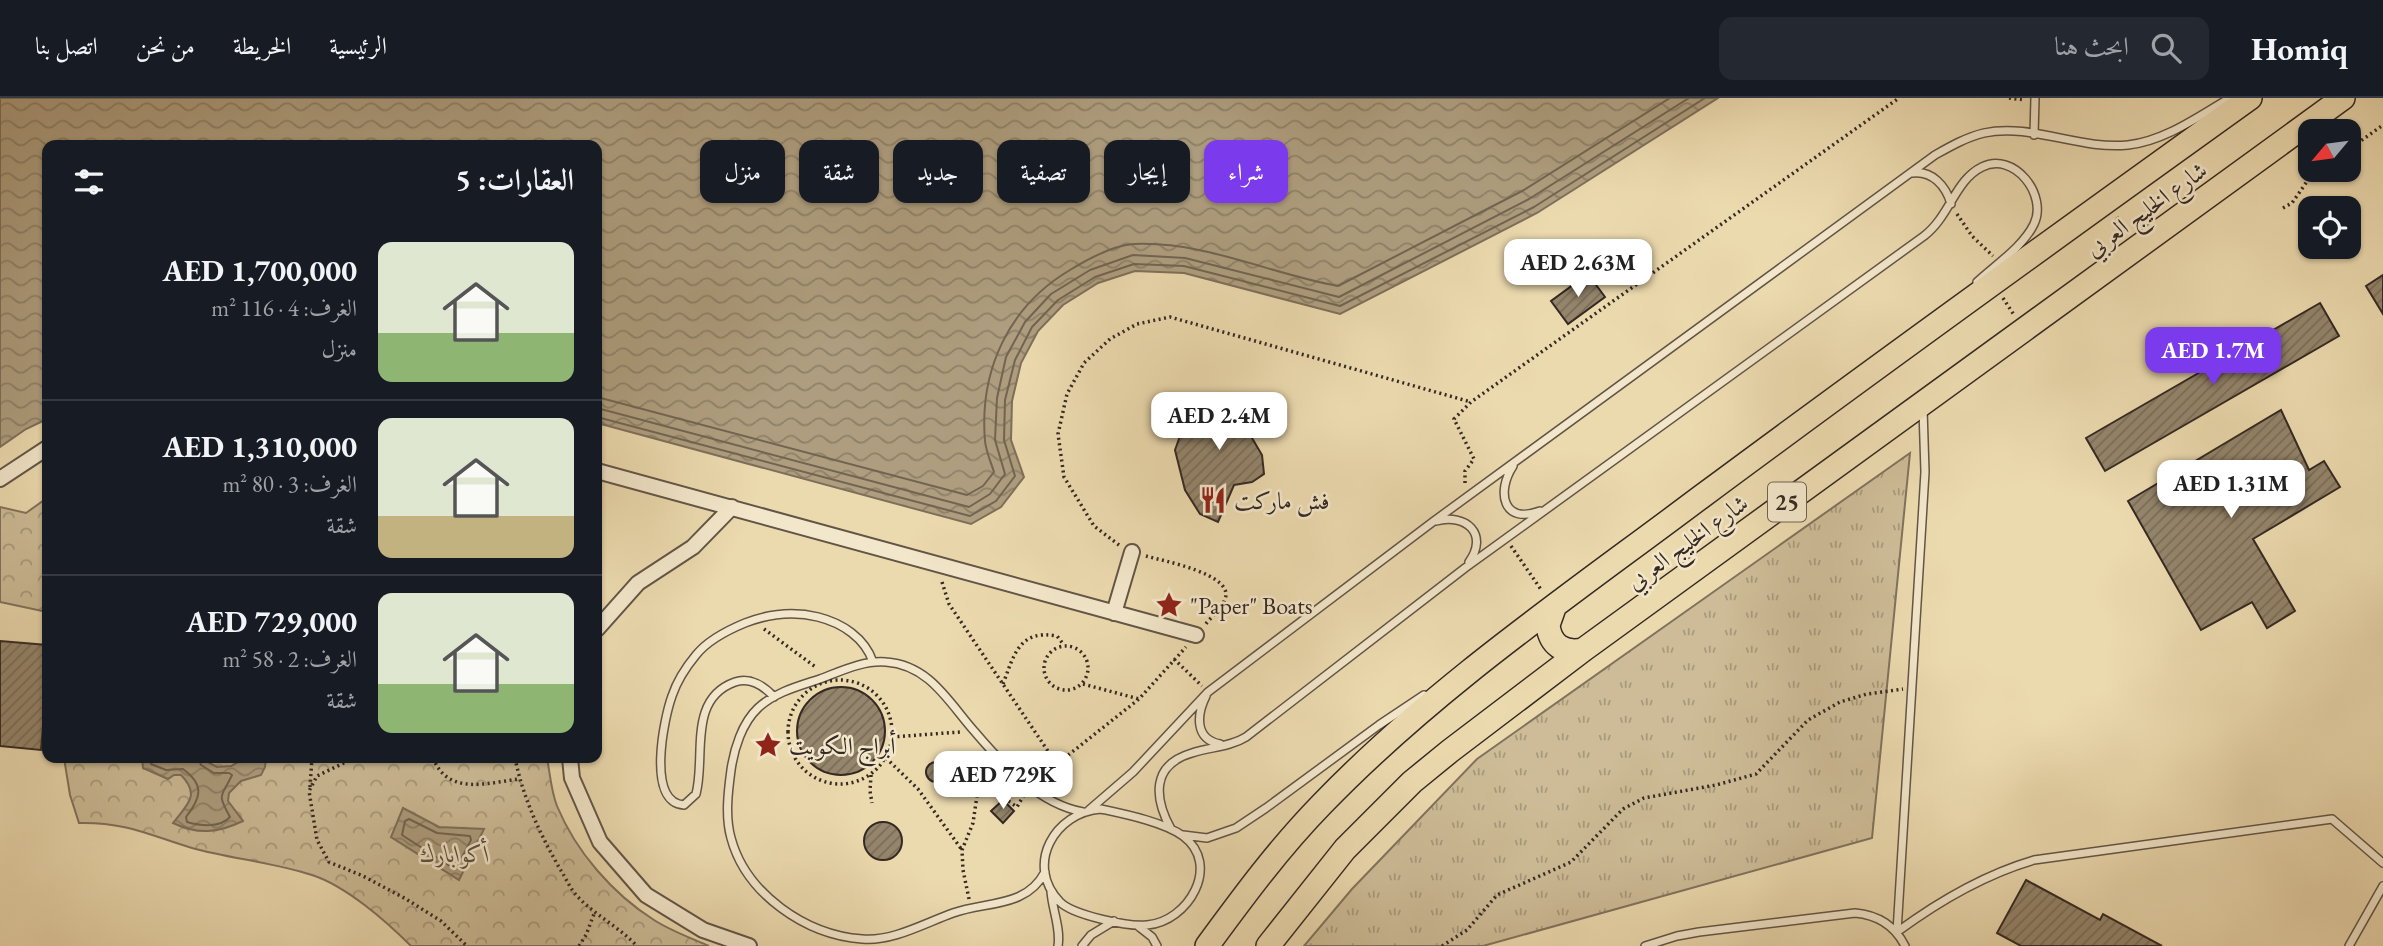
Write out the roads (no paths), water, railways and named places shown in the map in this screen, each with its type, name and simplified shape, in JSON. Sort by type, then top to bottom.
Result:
[{"type":"main road","name":"شارع الخليج العربي","points":[[1207,946],[1264,870],[1321,805],[1392,737],[1499,649],[1933,324],[1983,280],[2107,200],[2249,98]]},
{"type":"main road","name":"شارع الخليج العربي","points":[[1268,946],[1345,849],[1412,782],[1583,650],[2343,98]]},
{"type":"main road","points":[[1554,608],[1548,625],[1554,643],[1564,650],[1583,650]]},
{"type":"street","points":[[0,479],[42,451]]},
{"type":"street","points":[[602,472],[1196,635]]},
{"type":"street","points":[[602,623],[638,583],[693,547],[732,507]]},
{"type":"street","points":[[1115,612],[1132,552]]},
{"type":"street","points":[[570,763],[572,778],[600,842],[646,895],[703,930],[749,946]]},
{"type":"lane","points":[[2034,135],[2035,98]]},
{"type":"lane","points":[[1045,872],[1037,885],[1020,898],[971,908],[888,936],[862,939],[834,933],[802,921],[784,910],[759,888],[743,866],[732,842],[728,816],[730,780],[737,748],[749,718],[760,706],[774,697],[873,662],[897,664],[919,673],[947,695],[974,731],[1030,786],[1055,804],[1086,811],[1112,811],[1171,829],[1182,835],[1195,849],[1200,860],[1197,886],[1186,904],[1173,916],[1157,923],[1138,925],[1073,911],[1060,902],[1052,890],[1045,872],[1046,851],[1053,835],[1065,822],[1086,811],[1133,772],[1208,692],[1434,521],[1910,173],[1950,147],[1974,136],[1996,132],[2099,145],[2138,143],[2161,136],[2230,98]]},
{"type":"lane","points":[[1171,829],[1159,799],[1158,787],[1163,774],[1176,761],[1189,754],[1230,744],[1246,737],[1465,568],[1924,236],[1939,224],[1961,184],[1985,165],[2002,163],[2020,173],[2036,199],[2036,221],[2024,239],[1983,280]]},
{"type":"lane","points":[[1910,173],[1923,172],[1936,180],[1948,195],[1951,204]]},
{"type":"lane","points":[[1897,932],[1925,471],[1923,403]]},
{"type":"lane","points":[[1515,462],[1503,488],[1503,498],[1507,505],[1513,512],[1522,515],[1549,507]]},
{"type":"lane","points":[[1434,521],[1453,519],[1472,528],[1477,538],[1477,549],[1465,568]]},
{"type":"lane","points":[[774,697],[761,686],[749,681],[733,682],[715,694],[706,709],[701,731],[696,794],[684,805],[673,802],[666,794],[662,782],[665,720],[678,681],[704,646],[752,620],[786,614],[809,615],[829,620],[861,641],[873,662]]},
{"type":"lane","points":[[1182,835],[1207,838],[1236,828],[1379,725],[1499,649]]},
{"type":"lane","points":[[1208,692],[1200,709],[1200,729],[1212,743],[1230,744]]},
{"type":"lane","points":[[1897,932],[1940,902],[1988,876],[2047,858],[2332,819],[2383,863]]},
{"type":"lane","points":[[2349,946],[2383,886]]},
{"type":"lane","points":[[1052,890],[1058,946]]},
{"type":"lane","points":[[1645,946],[1699,932],[1844,913],[1872,916],[1897,932],[1905,946]]},
{"type":"lane","points":[[1082,946],[1100,927],[1115,921]]},
{"type":"lane","points":[[1138,925],[1152,937],[1157,946]]},
{"type":"water","points":[[0,98],[1718,98],[1537,213],[1340,314],[1184,273],[1135,271],[1098,283],[1063,305],[1038,331],[1021,363],[1012,401],[1011,440],[1024,477],[1001,507],[971,524],[602,424],[602,140],[42,140],[42,421],[0,447]]},
{"type":"water","points":[[142,763],[209,763],[217,767],[236,763],[265,763],[261,775],[241,781],[229,793],[228,801],[243,821],[208,831],[173,823],[190,800],[191,794],[181,775],[168,779],[143,768]]},
{"type":"water","points":[[403,808],[439,827],[484,829],[459,880],[391,837]]},
{"type":"place","name":"فش ماركت","points":[[1213,500]]},
{"type":"place","name":"\"Paper\" Boats","points":[[1169,605]]},
{"type":"place","name":"أبراج الكويت","points":[[768,745]]},
{"type":"park label","name":"أكوابارك","points":[[455,853]]}]
